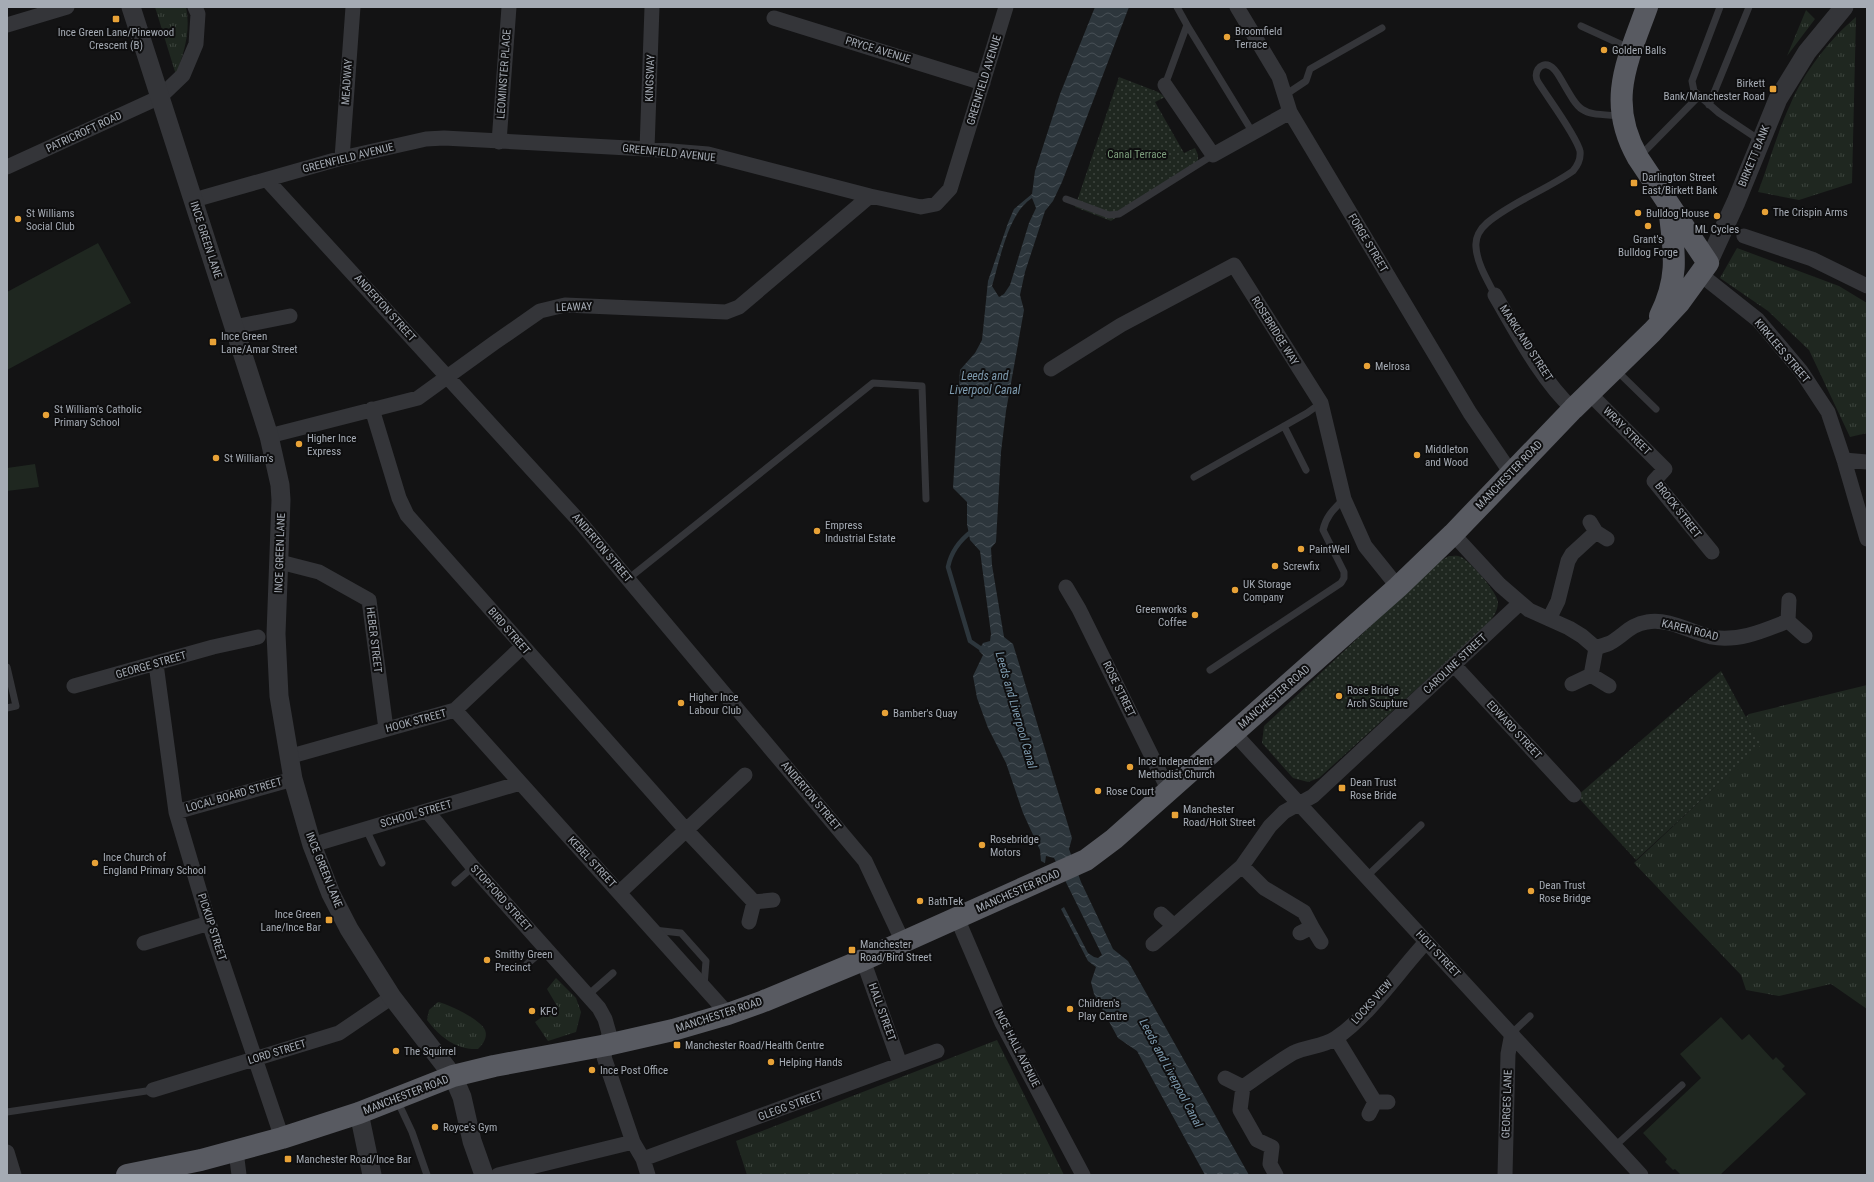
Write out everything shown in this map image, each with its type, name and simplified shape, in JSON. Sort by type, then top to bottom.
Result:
[{"type":"highway","points":[[1647,7],[1622,81],[1621,100],[1623,116],[1631,147],[1669,204],[1704,269]]},
{"type":"highway","points":[[1652,332],[1668,298],[1674,276],[1674,249],[1669,204]]},
{"type":"highway","name":"MANCHESTER ROAD","points":[[127,1175],[236,1151],[282,1138],[359,1113],[453,1076],[494,1066],[606,1045],[673,1030],[728,1014],[764,1001],[863,960],[1046,879],[1083,861],[1114,839],[1170,791],[1398,587],[1453,534],[1573,409],[1652,332],[1679,303],[1704,269]]},
{"type":"street","points":[[7,25],[67,7]]},
{"type":"street","name":"INCE GREEN LANE","points":[[131,7],[270,436],[280,485],[280,562],[276,634],[279,696],[288,757],[312,845],[331,894],[346,924],[392,997],[453,1076],[462,1097],[472,1141],[484,1175]]},
{"type":"street","name":"PATRICROFT ROAD","points":[[7,167],[160,97],[183,75],[196,44],[198,14],[195,7]]},
{"type":"street","name":"MEADWAY","points":[[342,158],[353,7]]},
{"type":"street","name":"LEOMINSTER PLACE","points":[[499,142],[509,7]]},
{"type":"street","name":"KINGSWAY","points":[[647,149],[652,7]]},
{"type":"street","name":"GREENFIELD AVENUE","points":[[194,200],[342,158],[426,139],[444,138],[647,149],[708,154],[870,196],[921,207],[936,204],[950,189],[1006,7]]},
{"type":"street","name":"FORGE STREET","points":[[1237,7],[1279,77],[1290,112],[1470,413],[1511,473]]},
{"type":"street","name":"BIRKETT BANK","points":[[1704,269],[1736,202],[1778,99],[1807,52],[1844,7]]},
{"type":"street","name":"PRYCE AVENUE","points":[[774,18],[983,83]]},
{"type":"street","points":[[1165,85],[1213,155],[1290,112]]},
{"type":"street","name":"ANDERTON STREET","points":[[267,180],[580,522],[865,861],[903,942]]},
{"type":"street","name":"LEAWAY","points":[[270,436],[418,398],[540,311],[553,307],[565,305],[726,312],[739,307],[870,196]]},
{"type":"street","points":[[1744,236],[1771,250],[1812,259],[1867,286]]},
{"type":"street","name":"ROSEBRIDGE WAY","points":[[1051,369],[1121,325],[1234,265],[1321,403],[1344,499],[1365,546],[1398,587]]},
{"type":"street","name":"KIRKLEES STREET","points":[[1704,269],[1766,330],[1801,370],[1828,412],[1844,460],[1867,539]]},
{"type":"street","name":"MARKLAND STREET","points":[[1495,295],[1529,353],[1565,402],[1573,409]]},
{"type":"street","points":[[234,327],[290,316]]},
{"type":"street","name":"WRAY STREET","points":[[1589,393],[1665,469]]},
{"type":"street","name":"BIRD STREET","points":[[372,409],[399,498],[407,515],[686,830],[754,902]]},
{"type":"street","points":[[1844,460],[1867,462]]},
{"type":"street","name":"BROCK STREET","points":[[1665,469],[1654,481],[1712,552]]},
{"type":"street","points":[[1549,619],[1558,601],[1568,561],[1572,554],[1598,531]]},
{"type":"street","points":[[1453,534],[1520,603],[1529,610],[1582,636],[1596,648],[1591,675]]},
{"type":"street","name":"HEBER STREET","points":[[280,562],[319,572],[369,600],[386,729]]},
{"type":"street","name":"ROSE STREET","points":[[1066,587],[1080,609],[1170,791]]},
{"type":"street","points":[[1789,600],[1788,622],[1805,636]]},
{"type":"street","name":"CAROLINE STREET","points":[[1153,944],[1242,866],[1270,826],[1284,812],[1313,796],[1520,603]]},
{"type":"street","name":"KAREN ROAD","points":[[1596,648],[1610,643],[1633,626],[1647,622],[1661,622],[1711,637],[1728,638],[1760,632],[1788,622]]},
{"type":"street","name":"GEORGE STREET","points":[[74,686],[156,664],[229,650],[258,637]]},
{"type":"street","name":"HOOK STREET","points":[[288,757],[455,710],[523,646]]},
{"type":"street","name":"PICKUP STREET","points":[[156,664],[176,812],[209,923],[282,1138]]},
{"type":"street","name":"EDWARD STREET","points":[[1454,665],[1574,795]]},
{"type":"street","points":[[1572,684],[1591,675]]},
{"type":"street","points":[[1591,675],[1609,686]]},
{"type":"street","name":"KEBEL STREET","points":[[455,710],[728,1014]]},
{"type":"street","name":"HOLT STREET","points":[[1234,733],[1426,942],[1512,1033],[1641,1175]]},
{"type":"street","points":[[620,892],[746,775]]},
{"type":"street","name":"LOCAL BOARD STREET","points":[[176,812],[293,779]]},
{"type":"street","name":"SCHOOL STREET","points":[[312,845],[520,783]]},
{"type":"street","name":"STOPFORD STREET","points":[[427,811],[473,867],[588,995],[605,1019],[609,1033],[604,1057],[633,1142],[643,1159],[648,1175]]},
{"type":"street","points":[[1242,866],[1264,888],[1304,912],[1306,930],[1321,942]]},
{"type":"street","points":[[749,922],[754,902],[773,900]]},
{"type":"street","points":[[1161,914],[1174,926]]},
{"type":"street","name":"INCE HALL AVENUE","points":[[957,918],[1002,1023],[1083,1175]]},
{"type":"street","points":[[144,943],[209,923]]},
{"type":"street","name":"LOCKS VIEW","points":[[1243,1087],[1293,1053],[1305,1048],[1320,1046],[1336,1038],[1362,1017],[1426,942]]},
{"type":"street","name":"HALL STREET","points":[[863,960],[900,1064]]},
{"type":"street","name":"LORD STREET","points":[[153,1090],[339,1033],[392,997]]},
{"type":"street","name":"GEORGES LANE","points":[[1505,1175],[1508,1054],[1512,1033]]},
{"type":"street","points":[[1336,1038],[1377,1106]]},
{"type":"street","name":"GLEGG STREET","points":[[643,1159],[937,1051]]},
{"type":"street","points":[[1225,1078],[1243,1087],[1240,1110],[1257,1140],[1272,1147],[1270,1164],[1276,1175]]},
{"type":"street","points":[[359,1113],[372,1175]]},
{"type":"street","points":[[498,1175],[633,1142]]},
{"type":"street","points":[[236,1151],[240,1175]]},
{"type":"street","points":[[7,1152],[14,1175]]},
{"type":"lane","points":[[1177,7],[1253,133]]},
{"type":"lane","points":[[1720,7],[1692,81],[1694,91],[1709,105],[1761,141]]},
{"type":"lane","points":[[1709,105],[1749,7]]},
{"type":"lane","points":[[1165,85],[1187,25]]},
{"type":"lane","points":[[1581,26],[1632,49]]},
{"type":"lane","points":[[1285,95],[1306,81],[1310,69],[1382,28]]},
{"type":"lane","points":[[1495,295],[1477,256],[1476,240],[1480,232],[1486,224],[1500,214],[1574,171],[1580,159],[1580,151],[1574,139],[1535,78],[1535,72],[1545,65],[1550,66],[1557,73],[1574,102],[1588,113],[1623,116]]},
{"type":"lane","points":[[1638,158],[1699,96]]},
{"type":"lane","points":[[1066,199],[1110,215],[1119,214],[1213,155]]},
{"type":"lane","points":[[1615,368],[1656,409]]},
{"type":"lane","points":[[628,579],[873,384],[922,386],[926,499]]},
{"type":"lane","points":[[1194,477],[1284,426],[1321,403]]},
{"type":"lane","points":[[1284,426],[1306,470]]},
{"type":"lane","points":[[1210,670],[1341,583],[1344,578],[1344,572],[1323,530],[1330,512],[1344,499]]},
{"type":"lane","points":[[7,667],[16,706],[7,708]]},
{"type":"lane","points":[[1366,877],[1421,825]]},
{"type":"lane","points":[[366,829],[382,863]]},
{"type":"lane","points":[[456,883],[473,867]]},
{"type":"lane","points":[[527,964],[546,948]]},
{"type":"lane","points":[[588,995],[613,973]]},
{"type":"lane","points":[[1512,1033],[1530,1016]]},
{"type":"lane","points":[[1615,1146],[1682,1084]]},
{"type":"lane","points":[[7,1112],[153,1090]]},
{"type":"lane","points":[[396,1098],[412,1132],[427,1175]]},
{"type":"green space","points":[[155,7],[186,7],[188,25],[186,42],[176,75]]},
{"type":"green space","points":[[1806,10],[1815,19],[1787,56]]},
{"type":"green space","points":[[1856,17],[1852,183],[1799,200],[1758,192],[1785,116],[1802,81],[1827,46]]},
{"type":"green space","name":"Canal Terrace","points":[[1119,77],[1158,92],[1165,97],[1155,102],[1184,153],[1195,148],[1198,155],[1198,163],[1111,221],[1075,207]]},
{"type":"green space","points":[[98,243],[131,303],[7,370],[7,292]]},
{"type":"green space","points":[[1737,248],[1839,286],[1867,303],[1867,433],[1850,437],[1809,350],[1768,311],[1720,278]]},
{"type":"green space","points":[[35,464],[39,487],[7,491],[7,468]]},
{"type":"green space","points":[[1449,556],[1458,556],[1465,560],[1482,577],[1493,591],[1498,605],[1492,619],[1319,778],[1308,782],[1293,778],[1262,743],[1264,726],[1440,561]]},
{"type":"green space","points":[[1721,671],[1761,745],[1636,860],[1577,796]]},
{"type":"green space","points":[[1867,685],[1867,1009],[1831,984],[1779,996],[1746,990],[1741,975],[1634,863],[1760,745],[1746,717],[1749,714]]},
{"type":"green space","points":[[556,978],[576,998],[581,1012],[576,1032],[548,1041],[535,1022],[557,1006],[547,989]]},
{"type":"green space","points":[[438,1002],[464,1013],[482,1026],[486,1033],[483,1043],[478,1049],[470,1049],[456,1045],[437,1032],[427,1020],[429,1010]]},
{"type":"green space","points":[[1721,1017],[1742,1040],[1749,1034],[1773,1060],[1776,1057],[1785,1066],[1782,1069],[1806,1094],[1720,1175],[1681,1175],[1665,1162],[1667,1159],[1643,1133],[1701,1078],[1680,1054]]},
{"type":"green space","points":[[997,1040],[1064,1175],[747,1175],[736,1141]]},
{"type":"water","name":"Leeds and Liverpool Canal","points":[[1095,7],[1129,7],[1062,182],[1053,201],[1045,211],[1025,272],[1020,295],[1024,310],[1006,411],[1001,452],[996,542],[991,548],[992,565],[1004,637],[1013,644],[1072,838],[1069,849],[1081,882],[1113,949],[1128,961],[1249,1175],[1205,1175],[1137,1051],[1118,1038],[1094,994],[1091,982],[1096,967],[1088,961],[1061,909],[1064,907],[1088,953],[1098,958],[1102,955],[1054,858],[1046,856],[1045,863],[1041,861],[1040,850],[1023,813],[1006,763],[988,728],[977,698],[973,676],[983,655],[979,651],[983,643],[990,641],[991,634],[980,551],[970,540],[967,524],[967,502],[953,488],[960,370],[975,353],[982,340],[988,281],[1014,209],[1032,194],[1035,171],[1060,94]],"holes":[[[1032,198],[1036,208],[1029,223],[1010,285],[1004,294],[999,297],[992,286],[1006,238],[1017,214]]]},
{"type":"waterway","points":[[972,531],[957,547],[951,556],[948,567],[970,641],[980,648],[986,648]]},
{"type":"place","name":"Ince Green Lane/Pinewood Crescent (B)","points":[[116,19]]},
{"type":"place","name":"Broomfield Terrace","points":[[1227,37]]},
{"type":"place","name":"Golden Balls","points":[[1604,50]]},
{"type":"place","name":"Birkett Bank/Manchester Road","points":[[1773,89]]},
{"type":"place","name":"Darlington Street East/Birkett Bank","points":[[1634,183]]},
{"type":"place","name":"The Crispin Arms","points":[[1765,212]]},
{"type":"place","name":"Bulldog House","points":[[1638,213]]},
{"type":"place","name":"ML Cycles","points":[[1717,216]]},
{"type":"place","name":"St Williams Social Club","points":[[18,219]]},
{"type":"place","name":"Grant's Bulldog Forge","points":[[1648,226]]},
{"type":"place","name":"Ince Green Lane/Amar Street","points":[[213,342]]},
{"type":"place","name":"Melrosa","points":[[1367,366]]},
{"type":"place","name":"St William's Catholic Primary School","points":[[46,415]]},
{"type":"place","name":"Higher Ince Express","points":[[299,444]]},
{"type":"place","name":"Middleton and Wood","points":[[1417,455]]},
{"type":"place","name":"St William's","points":[[216,458]]},
{"type":"place","name":"Empress Industrial Estate","points":[[817,531]]},
{"type":"place","name":"PaintWell","points":[[1301,549]]},
{"type":"place","name":"Screwfix","points":[[1275,566]]},
{"type":"place","name":"UK Storage Company","points":[[1235,590]]},
{"type":"place","name":"Greenworks Coffee","points":[[1195,615]]},
{"type":"place","name":"Rose Bridge Arch Scupture","points":[[1339,696]]},
{"type":"place","name":"Higher Ince Labour Club","points":[[681,703]]},
{"type":"place","name":"Bamber's Quay","points":[[885,713]]},
{"type":"place","name":"Ince Independent Methodist Church","points":[[1130,767]]},
{"type":"place","name":"Dean Trust Rose Bride","points":[[1342,788]]},
{"type":"place","name":"Rose Court","points":[[1098,791]]},
{"type":"place","name":"Manchester Road/Holt Street","points":[[1175,815]]},
{"type":"place","name":"Rosebridge Motors","points":[[982,845]]},
{"type":"place","name":"Ince Church of England Primary School","points":[[95,863]]},
{"type":"place","name":"Dean Trust Rose Bridge","points":[[1531,891]]},
{"type":"place","name":"BathTek","points":[[920,901]]},
{"type":"place","name":"Ince Green Lane/Ince Bar","points":[[329,920]]},
{"type":"place","name":"Manchester Road/Bird Street","points":[[852,950]]},
{"type":"place","name":"Smithy Green Precinct","points":[[487,960]]},
{"type":"place","name":"Children's Play Centre","points":[[1070,1009]]},
{"type":"place","name":"KFC","points":[[532,1011]]},
{"type":"place","name":"Manchester Road/Health Centre","points":[[677,1045]]},
{"type":"place","name":"The Squirrel","points":[[396,1051]]},
{"type":"place","name":"Helping Hands","points":[[771,1062]]},
{"type":"place","name":"Ince Post Office","points":[[592,1070]]},
{"type":"place","name":"Royce's Gym","points":[[435,1127]]},
{"type":"place","name":"Manchester Road/Ince Bar","points":[[288,1159]]}]
